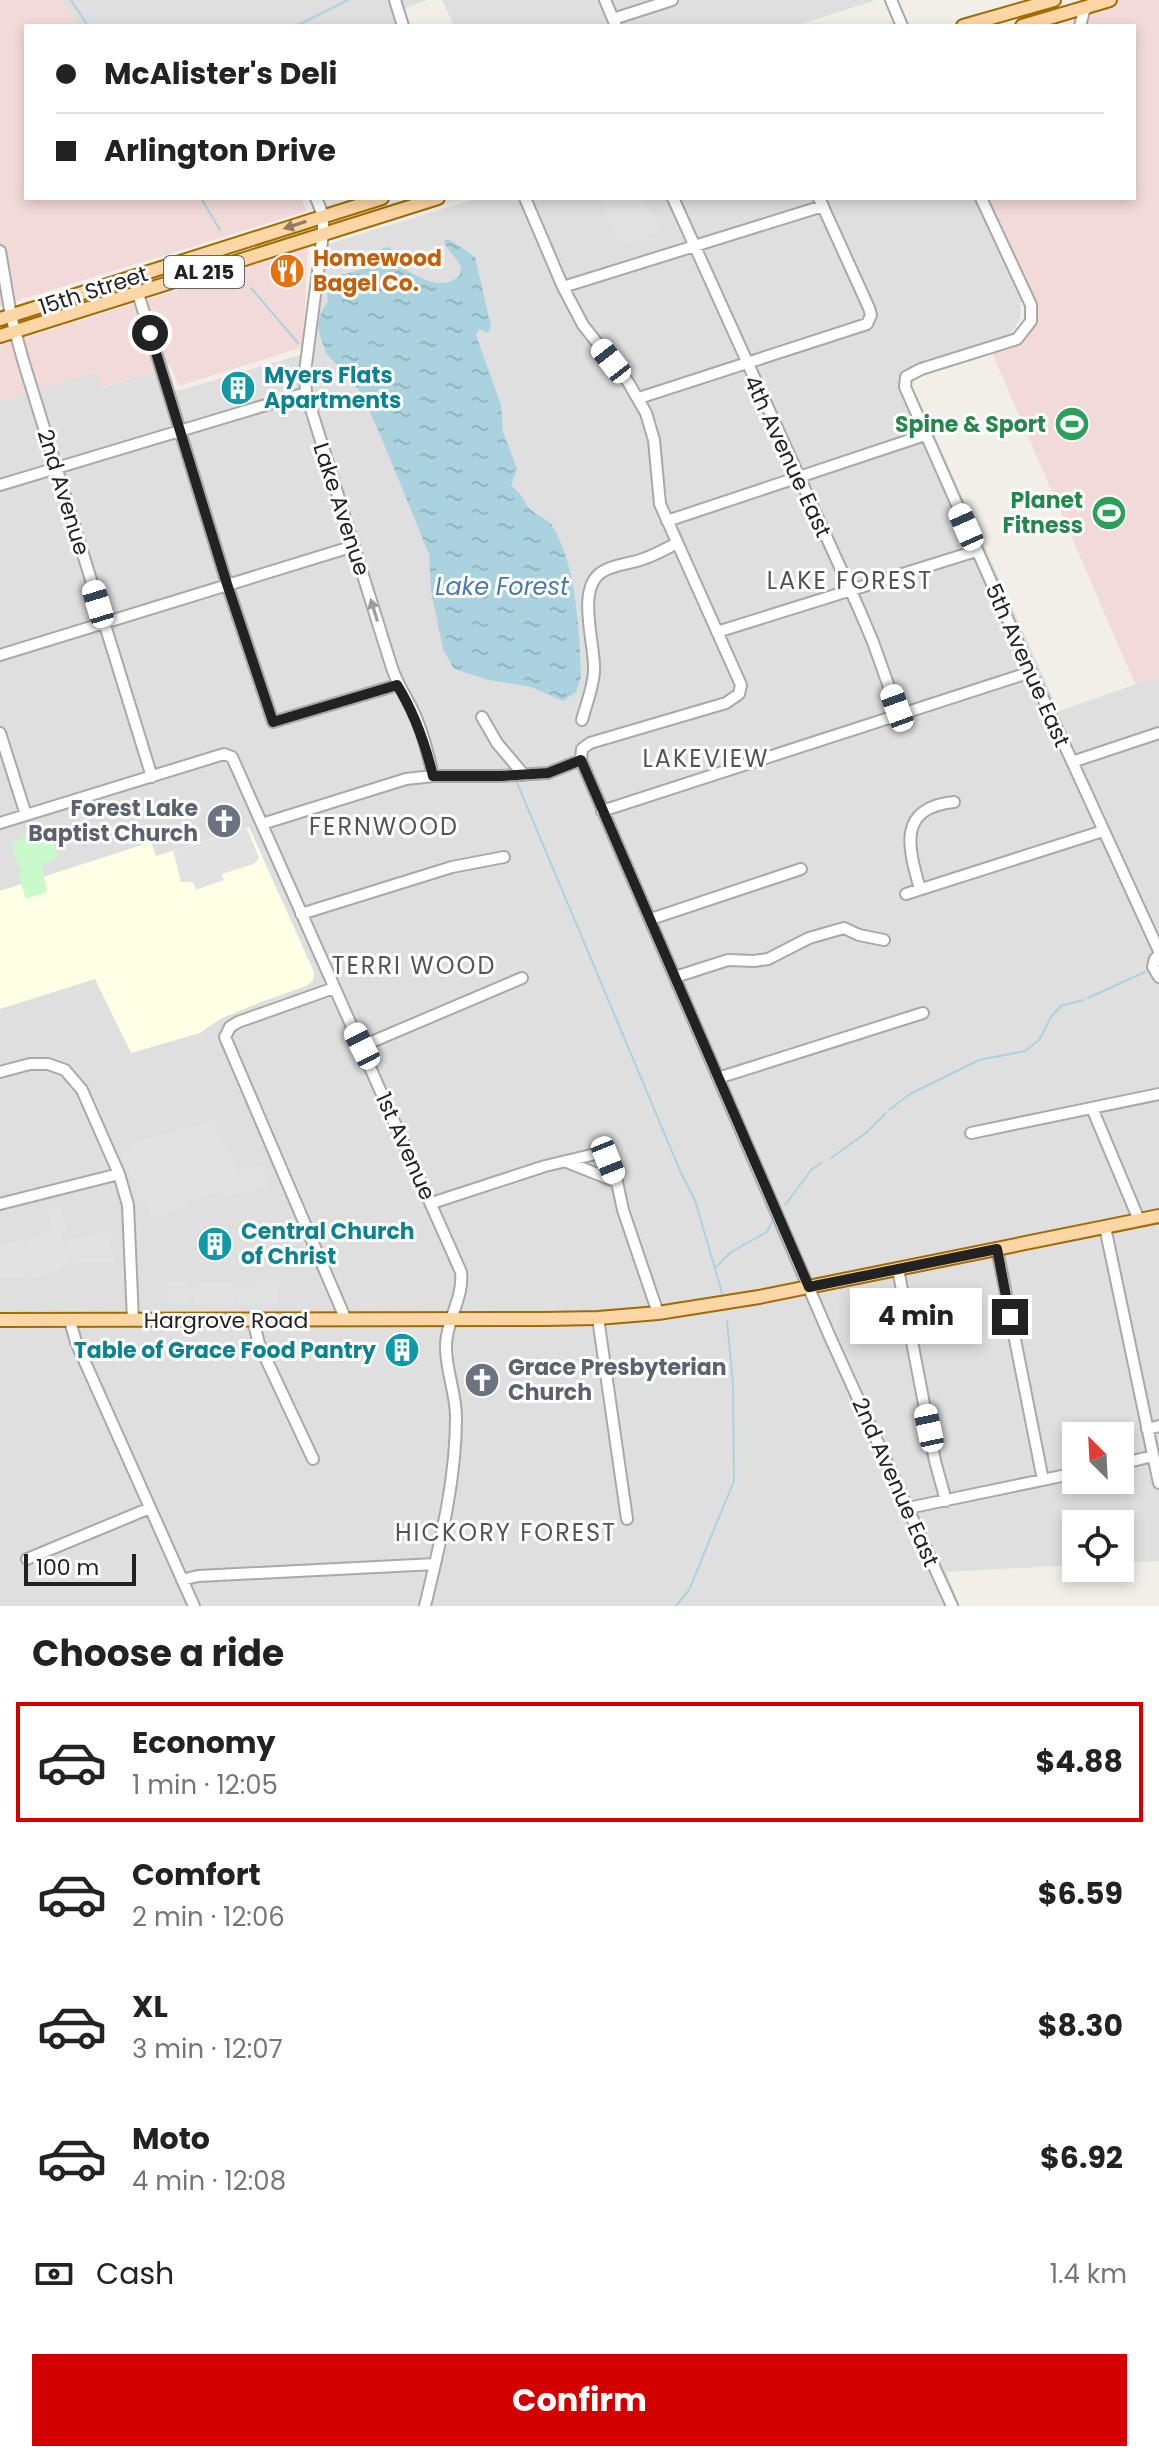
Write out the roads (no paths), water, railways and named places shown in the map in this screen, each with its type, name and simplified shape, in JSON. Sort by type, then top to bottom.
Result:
[{"type":"main road","points":[[970,24],[1054,0]]},
{"type":"main road","points":[[1029,24],[1110,0]]},
{"type":"main road","name":"AL 215","points":[[323,215],[375,200]]},
{"type":"main road","name":"AL 215","points":[[323,233],[431,200]]},
{"type":"main road","name":"15th Street","points":[[6,318],[323,215]]},
{"type":"main road","name":"15th Street","points":[[0,336],[323,233]]},
{"type":"main road","name":"Hargrove Road","points":[[0,1320],[452,1320],[598,1318],[658,1313],[809,1287],[1159,1216]]},
{"type":"street","points":[[395,0],[402,24]]},
{"type":"street","points":[[605,0],[614,23],[672,0]]},
{"type":"street","points":[[891,0],[901,24]]},
{"type":"street","points":[[1080,24],[1088,7]]},
{"type":"street","points":[[1065,14],[1077,24]]},
{"type":"street","points":[[317,200],[323,215]]},
{"type":"street","points":[[262,824],[396,781],[433,776],[548,773],[581,760],[582,749],[590,743],[733,700],[739,694],[741,685],[660,504],[654,440],[639,398],[583,325],[526,200]]},
{"type":"street","name":"4th Avenue East","points":[[674,200],[873,642],[899,715]]},
{"type":"street","name":"5th Avenue East","points":[[982,200],[1031,305],[1031,321],[1017,339],[921,369],[906,377],[905,387],[1159,953]]},
{"type":"street","points":[[563,287],[821,202],[869,308],[871,315],[867,324],[639,398]]},
{"type":"street","name":"Lake Avenue","points":[[323,215],[305,372],[306,393],[397,685],[412,710],[433,776]]},
{"type":"street","name":"2nd Avenue","points":[[0,251],[6,318],[15,332],[152,777]]},
{"type":"street","points":[[133,277],[227,584],[273,722],[397,685]]},
{"type":"street","points":[[0,485],[306,393]]},
{"type":"street","points":[[667,521],[925,435]]},
{"type":"street","points":[[582,720],[595,669],[588,615],[593,580],[607,569],[642,560],[677,543]]},
{"type":"street","points":[[0,655],[354,546]]},
{"type":"street","points":[[717,632],[976,551]]},
{"type":"street","points":[[602,811],[1031,672]]},
{"type":"street","points":[[482,717],[497,743],[524,775]]},
{"type":"street","points":[[0,733],[26,815]]},
{"type":"street","points":[[1072,762],[1159,733]]},
{"type":"street","name":"1st Avenue","points":[[152,777],[224,754],[232,757],[461,1272],[460,1292],[446,1339],[456,1412],[453,1483],[425,1606]]},
{"type":"street","name":"2nd Avenue East","points":[[581,760],[840,1358],[952,1606]]},
{"type":"street","points":[[0,823],[152,777]]},
{"type":"street","points":[[920,889],[909,838],[915,820],[939,803],[954,802]]},
{"type":"street","points":[[906,894],[1103,831]]},
{"type":"street","points":[[301,914],[452,867],[504,857]]},
{"type":"street","points":[[651,919],[801,869]]},
{"type":"street","points":[[675,977],[728,960],[768,959],[809,938],[844,928],[884,940]]},
{"type":"street","points":[[1159,953],[1153,967],[1159,977]]},
{"type":"street","points":[[362,1046],[522,978]]},
{"type":"street","points":[[334,988],[238,1022],[226,1032],[225,1037],[346,1320]]},
{"type":"street","points":[[718,1078],[923,1013]]},
{"type":"street","points":[[0,1072],[20,1065],[39,1063],[56,1066],[72,1075],[87,1098],[119,1174],[130,1221],[133,1320]]},
{"type":"street","points":[[971,1133],[1159,1094]]},
{"type":"street","points":[[1092,1108],[1139,1220]]},
{"type":"street","points":[[432,1203],[545,1166],[604,1152],[617,1182],[620,1201],[658,1313]]},
{"type":"street","points":[[566,1161],[617,1182]]},
{"type":"street","points":[[0,1204],[119,1174]]},
{"type":"street","points":[[1105,1227],[1159,1483]]},
{"type":"street","points":[[997,1249],[1043,1480]]},
{"type":"street","points":[[898,1269],[935,1461],[946,1501]]},
{"type":"street","points":[[598,1318],[627,1519]]},
{"type":"street","points":[[253,1319],[259,1344],[313,1459]]},
{"type":"street","points":[[70,1321],[76,1342],[194,1606]]},
{"type":"street","points":[[1147,1429],[1159,1426]]},
{"type":"street","points":[[1134,1461],[1153,1456]]},
{"type":"street","points":[[908,1508],[1062,1476]]},
{"type":"street","points":[[27,1559],[150,1508]]},
{"type":"street","points":[[182,1580],[198,1576],[435,1564]]},
{"type":"water","name":"Lake Forest","points":[[450,240],[475,257],[491,326],[488,333],[479,329],[476,335],[501,405],[503,432],[517,469],[511,486],[531,510],[551,524],[566,557],[578,619],[581,677],[576,692],[563,701],[531,687],[489,680],[454,669],[443,649],[431,591],[429,554],[359,390],[326,353],[320,336],[318,324],[328,302],[326,281],[360,270],[380,250],[389,247],[397,254],[399,265],[430,281],[445,283],[460,275],[461,266],[444,243]]},
{"type":"waterway","points":[[71,0],[87,24]]},
{"type":"waterway","points":[[300,24],[348,0]]},
{"type":"waterway","points":[[202,200],[220,230]]},
{"type":"waterway","points":[[251,288],[298,343]]},
{"type":"waterway","points":[[505,761],[512,769]]},
{"type":"waterway","points":[[515,778],[695,1200],[722,1293]]},
{"type":"waterway","points":[[1088,998],[1145,972]]},
{"type":"waterway","points":[[889,1110],[910,1094],[979,1060],[1025,1051],[1039,1040],[1051,1017],[1061,1006],[1083,1000]]},
{"type":"waterway","points":[[831,1158],[866,1133],[886,1113]]},
{"type":"waterway","points":[[785,1205],[812,1169],[821,1163]]},
{"type":"waterway","points":[[716,1267],[731,1252],[767,1232],[772,1222]]},
{"type":"waterway","points":[[676,1606],[689,1590],[734,1481],[733,1384],[727,1321]]},
{"type":"place","name":"Homewood Bagel Co.","points":[[287,271]]},
{"type":"place","name":"Myers Flats Apartments","points":[[238,388]]},
{"type":"place","name":"Spine & Sport","points":[[1072,424]]},
{"type":"place","name":"Planet Fitness","points":[[1109,513]]},
{"type":"place","name":"Forest Lake Baptist Church","points":[[224,821]]},
{"type":"place","name":"Central Church of Christ","points":[[215,1244]]},
{"type":"place","name":"Table of Grace Food Pantry","points":[[402,1350]]},
{"type":"place","name":"Grace Presbyterian Church","points":[[482,1380]]},
{"type":"district","name":"LAKE FOREST","points":[[850,581]]},
{"type":"district","name":"LAKEVIEW","points":[[706,759]]},
{"type":"district","name":"FERNWOOD","points":[[384,827]]},
{"type":"district","name":"TERRI WOOD","points":[[414,966]]},
{"type":"district","name":"HICKORY FOREST","points":[[506,1533]]}]
